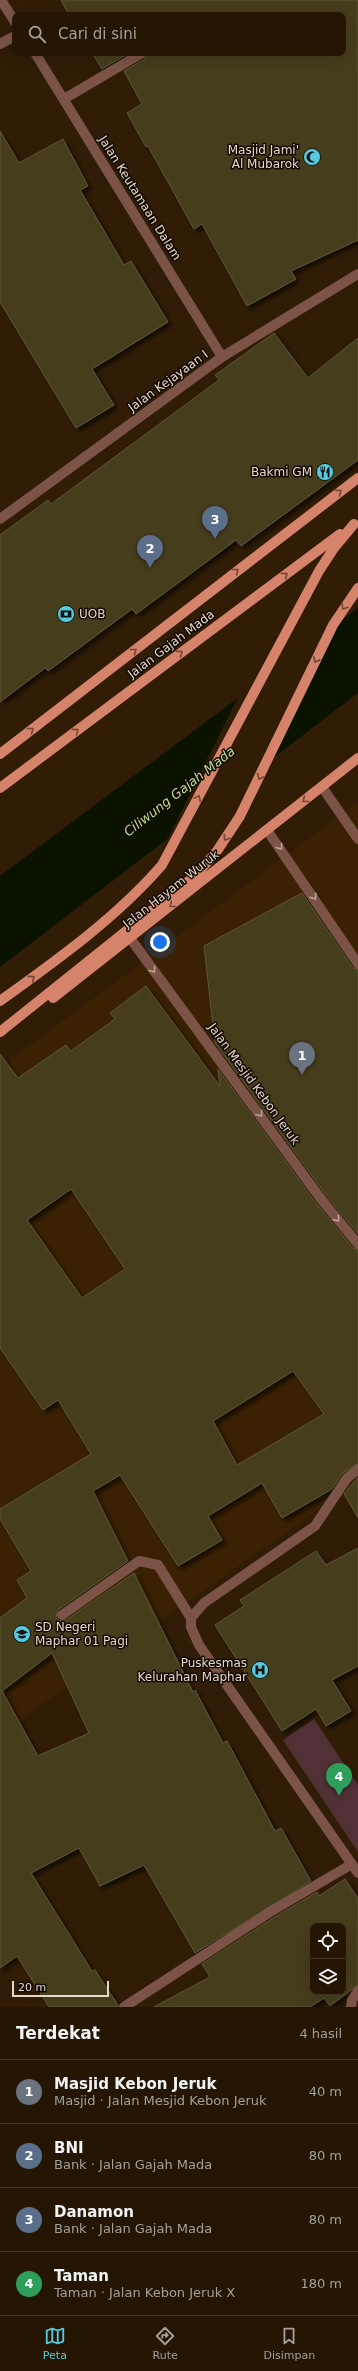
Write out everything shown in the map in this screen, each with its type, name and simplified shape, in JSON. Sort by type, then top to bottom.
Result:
[{"type":"main road","points":[[0,754],[358,478]]},
{"type":"main road","name":"Jalan Hayam Wuruk","points":[[0,1000],[58,958],[135,896],[162,865],[319,571],[334,548],[356,522]]},
{"type":"main road","name":"Jalan Gajah Mada","points":[[0,788],[356,522]]},
{"type":"main road","points":[[0,1032],[195,876],[217,851],[246,805],[333,625],[357,589]]},
{"type":"main road","name":"Jalan Hayam Wuruk","points":[[0,1040],[358,758]]},
{"type":"street","points":[[1,0],[12,17]]},
{"type":"street","points":[[0,44],[12,38]]},
{"type":"street","name":"Jalan Keutamaan Dalam","points":[[37,56],[222,357]]},
{"type":"street","points":[[64,99],[137,56]]},
{"type":"street","name":"Jalan Kejayaan I","points":[[0,520],[222,357],[358,274]]},
{"type":"street","points":[[322,787],[358,839]]},
{"type":"street","points":[[267,830],[358,964]]},
{"type":"street","name":"Jalan Mesjid Kebon Jeruk","points":[[130,938],[321,1199],[358,1244]]},
{"type":"street","points":[[191,1618],[204,1603],[315,1526],[347,1478],[358,1469]]},
{"type":"street","points":[[62,1615],[139,1561],[158,1565],[191,1618],[191,1627],[199,1645],[358,1873]]},
{"type":"street","points":[[124,2007],[270,1912],[352,1864]]},
{"type":"street","points":[[351,2007],[352,2000],[358,1991]]},
{"type":"shaded area","points":[[358,802],[358,1482],[0,1734],[0,1068]]},
{"type":"shaded area","points":[[314,1719],[358,1785],[358,1852],[283,1740]]},
{"type":"water","name":"Ciliwung Gajah Mada","points":[[358,608],[358,693],[0,967],[0,876]]},
{"type":"pier","points":[[336,623],[273,760],[167,840],[239,695]]},
{"type":"building","points":[[61,0],[358,0],[358,240],[291,271],[296,279],[247,306],[202,224],[194,229],[148,146],[146,147],[127,113],[142,104],[124,71],[145,59],[146,56],[346,56],[346,12],[67,12]]},
{"type":"building","points":[[94,56],[124,56],[102,69]]},
{"type":"building","points":[[0,131],[19,163],[63,139],[88,186],[80,190],[124,265],[131,261],[168,322],[92,369],[114,405],[76,428],[0,302]]},
{"type":"building","points":[[274,333],[308,378],[358,338],[358,460],[241,546],[236,540],[136,614],[132,609],[48,671],[45,668],[0,702],[0,535],[48,500],[51,504],[219,380],[215,375]]},
{"type":"building","points":[[302,893],[353,968],[358,970],[358,1234],[326,1195],[215,1043],[204,946]]},
{"type":"building","points":[[146,986],[220,1086],[218,1069],[316,1203],[353,1248],[358,1250],[358,1463],[343,1473],[332,1489],[282,1518],[262,1483],[208,1516],[222,1540],[178,1566],[120,1475],[93,1491],[128,1561],[58,1610],[56,1618],[60,1621],[66,1620],[134,1573],[193,1692],[195,1690],[223,1743],[227,1741],[275,1831],[281,1828],[311,1881],[195,1953],[144,1865],[100,1886],[79,1848],[31,1873],[92,1971],[95,1970],[118,2007],[49,2007],[17,1956],[0,1968],[0,1618],[27,1598],[17,1580],[31,1571],[0,1519],[0,1509],[91,1454],[58,1400],[43,1410],[0,1348],[0,1054],[18,1078],[66,1045],[71,1051],[115,1019],[110,1013]],"holes":[[[71,1189],[125,1269],[82,1298],[27,1220]],[[293,1371],[324,1414],[237,1465],[213,1421]],[[52,1653],[89,1733],[38,1756],[2,1691]]]},
{"type":"building","points":[[358,1477],[358,1518],[344,1494]]},
{"type":"building","points":[[358,1548],[358,1666],[332,1680],[351,1711],[326,1726],[316,1709],[282,1731],[215,1625],[244,1606],[240,1600],[316,1551],[326,1565]]},
{"type":"building","points":[[345,1879],[358,1898],[358,1985],[346,1994],[346,1923],[310,1923],[310,1995],[345,1995],[330,2006],[324,1998],[310,2007],[154,2007],[210,1977],[202,1964],[273,1918],[317,1892],[319,1896]]},
{"type":"place","name":"Masjid Jami' Al Mubarok","points":[[312,157]]},
{"type":"place","name":"Bakmi GM","points":[[325,472]]},
{"type":"place","name":"Danamon","points":[[215,539]]},
{"type":"place","name":"BNI","points":[[150,568]]},
{"type":"place","name":"UOB","points":[[66,614]]},
{"type":"place","name":"Masjid Kebon Jeruk","points":[[302,1075]]},
{"type":"place","name":"SD Negeri Maphar 01 Pagi","points":[[22,1634]]},
{"type":"place","name":"Puskesmas Kelurahan Maphar","points":[[260,1670]]},
{"type":"place","name":"Taman","points":[[339,1796]]}]
